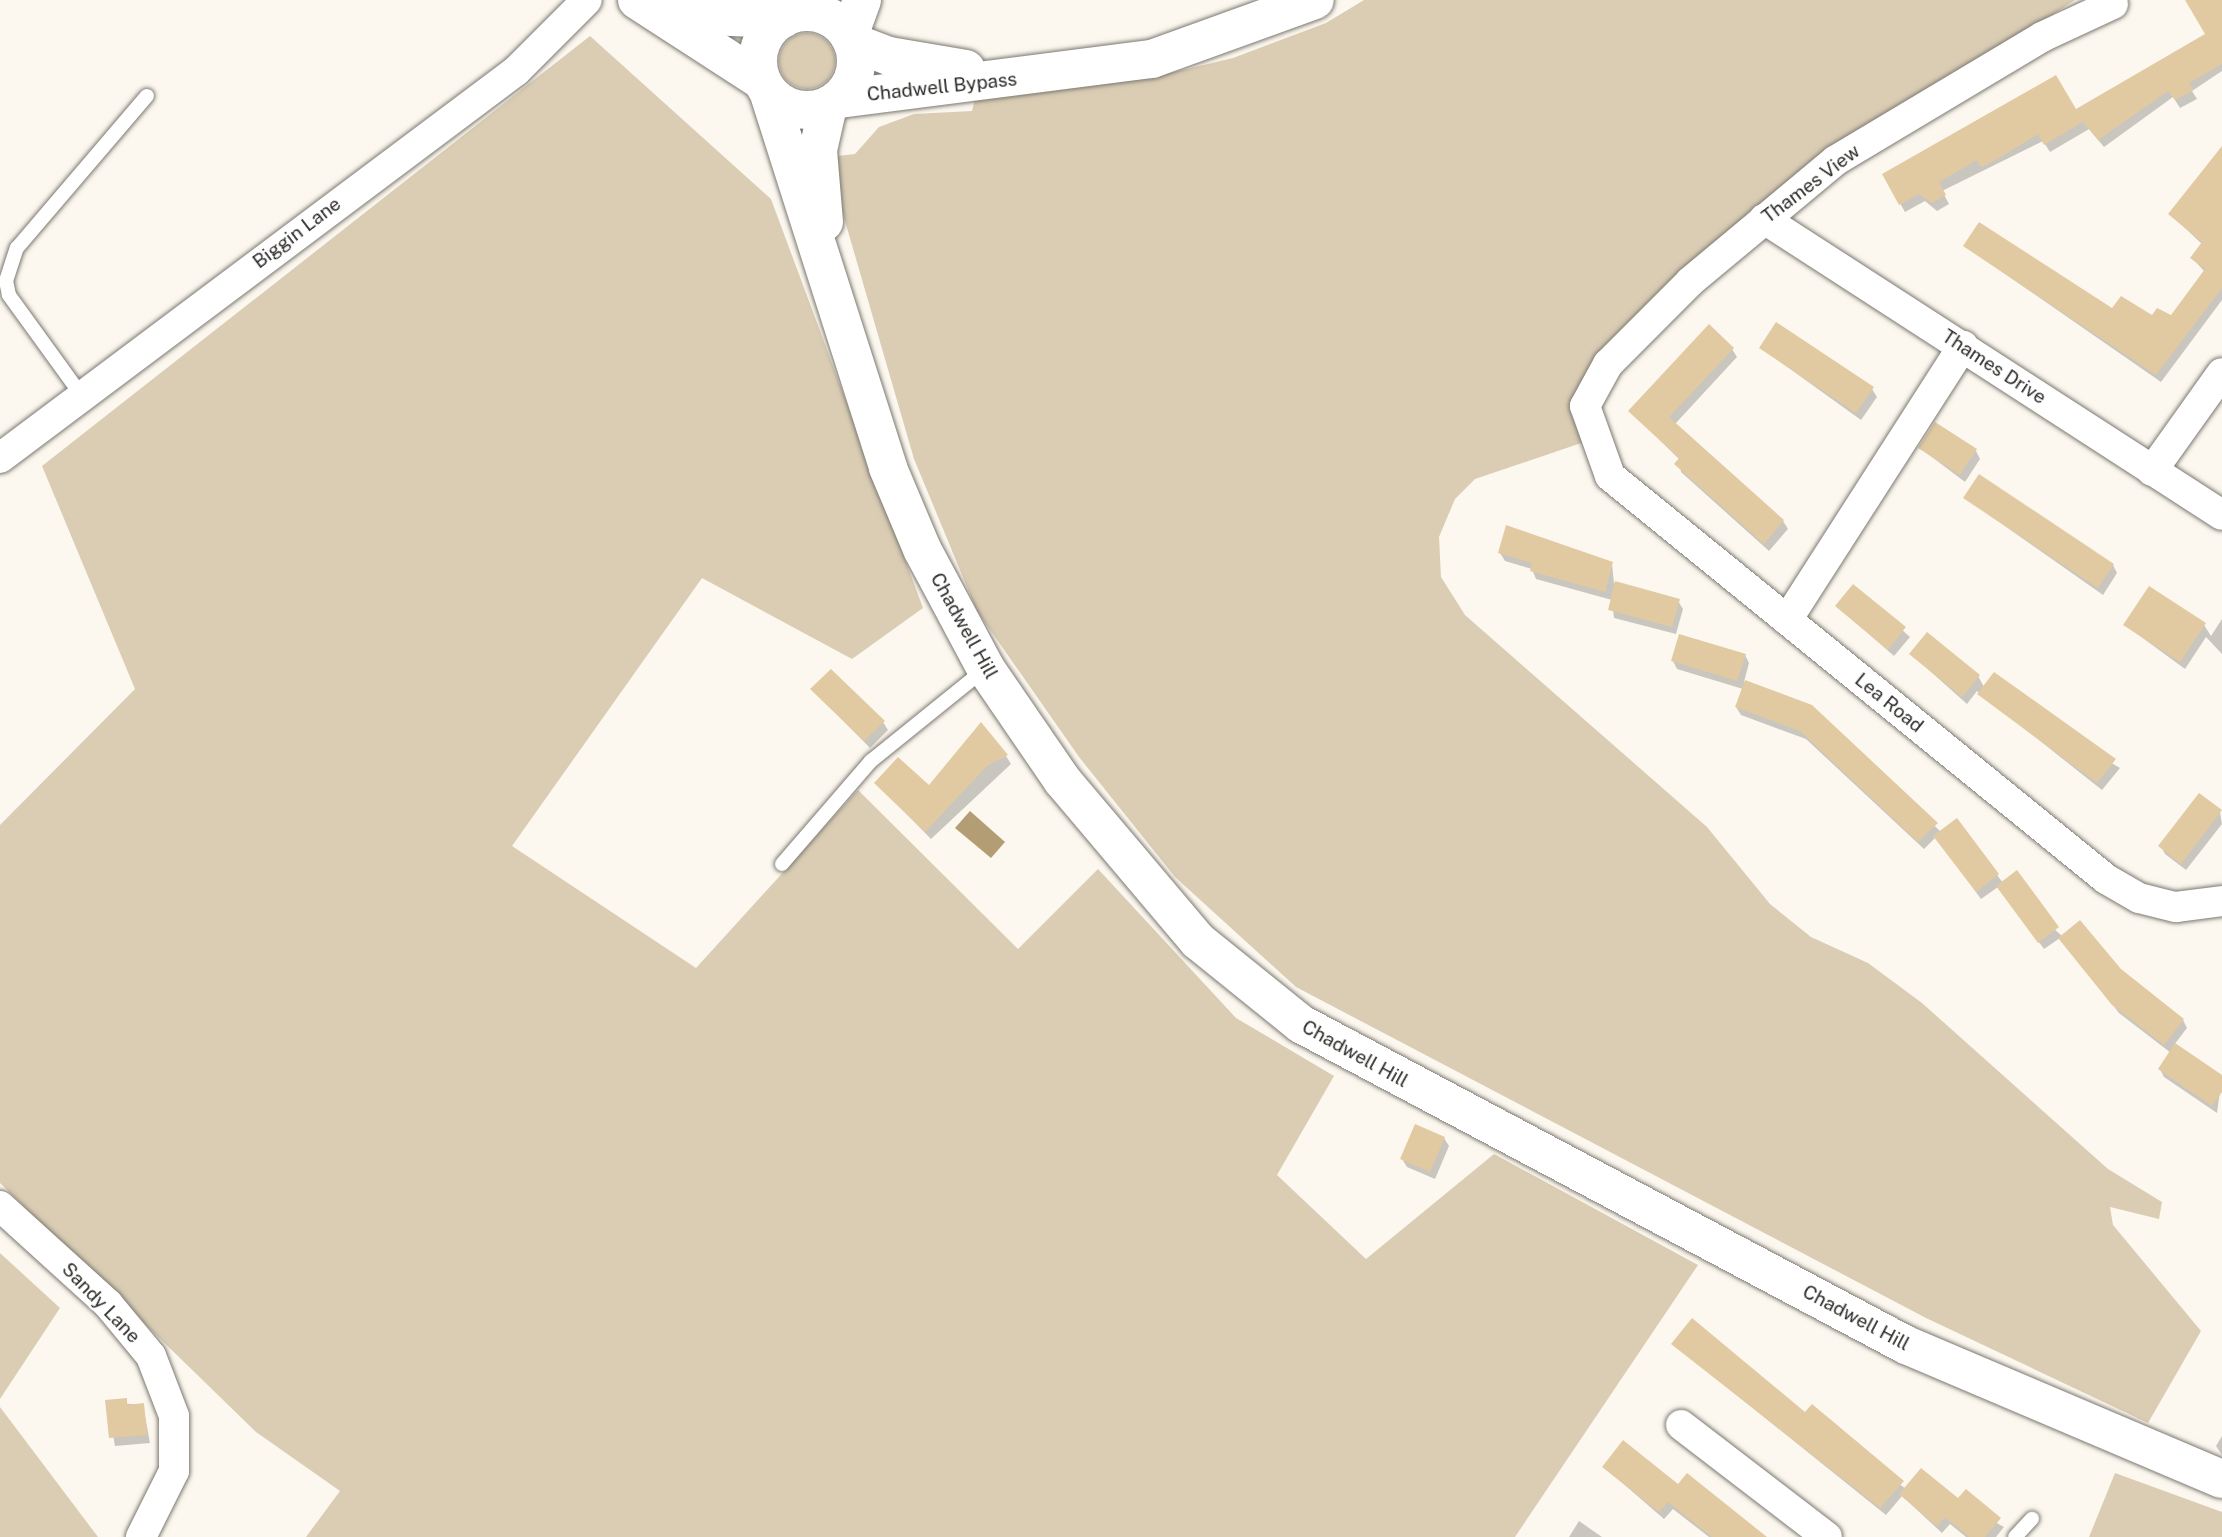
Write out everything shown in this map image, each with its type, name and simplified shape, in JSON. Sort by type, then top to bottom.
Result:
[{"type":"street","name":"Biggin Lane","points":[[0,458],[516,71],[587,0]]},
{"type":"street","points":[[637,0],[765,86],[792,108],[833,102],[853,76],[851,39],[862,0]]},
{"type":"street","points":[[674,0],[731,17],[793,11],[822,15],[851,39]]},
{"type":"street","name":"Chadwell Bypass","points":[[833,102],[1152,59],[1315,0]]},
{"type":"street","name":"Thames View","points":[[1596,438],[1585,406],[1608,364],[1764,219],[1870,140],[2042,37],[2113,4]]},
{"type":"street","points":[[765,86],[761,45],[793,11]]},
{"type":"street","name":"Chadwell Bypass","points":[[851,39],[942,67],[1045,74]]},
{"type":"street","name":"Chadwell Hill","points":[[765,86],[782,150],[830,273],[888,468],[922,549],[986,669],[1062,779],[1148,886],[1198,941],[1274,1007],[1906,1345],[2222,1479]]},
{"type":"street","name":"Chadwell Hill","points":[[830,273],[818,150],[833,102]]},
{"type":"street","name":"Thames Drive","points":[[1764,219],[2222,515]]},
{"type":"street","points":[[1787,620],[1963,346]]},
{"type":"street","points":[[2152,471],[2222,373]]},
{"type":"street","name":"Lea Road","points":[[1596,438],[1610,477],[2106,879],[2139,898],[2176,907],[2222,901]]},
{"type":"street","name":"Sandy Lane","points":[[0,1206],[108,1304],[151,1356],[174,1416],[174,1471],[141,1537]]},
{"type":"street","points":[[1681,1425],[1827,1537]]},
{"type":"lane","points":[[82,396],[9,295],[6,281],[17,248],[147,96]]},
{"type":"lane","points":[[782,864],[870,761],[986,669]]},
{"type":"lane","points":[[2015,1537],[2032,1519]]},
{"type":"shaded area","points":[[1364,0],[2075,0],[1934,92],[1608,364],[1596,438],[1475,479],[1455,499],[1439,537],[1441,577],[1465,615],[1707,827],[1770,904],[1811,937],[1868,963],[1922,1003],[2108,1169],[2162,1202],[2159,1219],[2110,1207],[2113,1225],[2201,1331],[2148,1423],[1926,1318],[1296,987],[1175,877],[1079,757],[977,611],[914,459],[836,190],[838,156],[855,154],[879,127],[914,114],[972,111],[976,94],[1145,79],[1233,58],[1326,23]]},
{"type":"shaded area","points":[[807,33],[818,35],[827,41],[833,50],[833,72],[827,81],[818,87],[807,89],[796,87],[787,81],[781,72],[779,61],[781,50],[787,41],[796,35]]},
{"type":"shaded area","points":[[590,36],[771,199],[923,608],[852,659],[702,578],[512,846],[696,968],[858,790],[1018,949],[1098,869],[1236,1018],[1334,1076],[1277,1175],[1366,1259],[1494,1154],[1698,1265],[1515,1537],[306,1537],[340,1491],[256,1432],[0,1183],[0,825],[135,689],[42,466]]},
{"type":"shaded area","points":[[970,811],[1005,842],[991,858],[955,828]]},
{"type":"shaded area","points":[[0,1253],[60,1308],[0,1399]]},
{"type":"shaded area","points":[[0,1407],[98,1537],[0,1537]]},
{"type":"shaded area","points":[[2115,1473],[2222,1512],[2222,1537],[2089,1537]]},
{"type":"building","points":[[2185,0],[2222,0],[2222,64],[2189,83],[2194,90],[2175,100],[2168,91],[2098,140],[2083,122],[2044,145],[2038,134],[1981,167],[1977,160],[1939,182],[1946,195],[1932,203],[1919,194],[1899,205],[1882,174],[2056,75],[2076,109],[2205,34]]},
{"type":"building","points":[[2222,146],[2222,288],[2156,375],[1963,246],[1979,222],[2112,308],[2121,296],[2152,315],[2157,308],[2171,315],[2205,269],[2190,258],[2202,242],[2168,214]]},
{"type":"building","points":[[1776,322],[1874,387],[1856,413],[1759,348]]},
{"type":"building","points":[[1709,324],[1734,348],[1669,417],[1784,520],[1764,544],[1674,464],[1679,458],[1628,411]]},
{"type":"building","points":[[1935,422],[1977,449],[1960,475],[1918,448]]},
{"type":"building","points":[[1979,474],[2114,564],[2098,588],[1963,498]]},
{"type":"building","points":[[1506,525],[1613,562],[1605,592],[1530,571],[1532,563],[1498,553]]},
{"type":"building","points":[[1615,581],[1680,599],[1672,627],[1608,610]]},
{"type":"building","points":[[1853,584],[1906,627],[1888,650],[1835,606]]},
{"type":"building","points":[[2149,586],[2206,623],[2180,662],[2123,625]]},
{"type":"building","points":[[1927,632],[1980,675],[1962,697],[1909,654]]},
{"type":"building","points":[[1679,634],[1746,654],[1737,681],[1671,661]]},
{"type":"building","points":[[831,669],[885,721],[864,741],[810,689]]},
{"type":"building","points":[[1994,672],[2116,759],[2097,783],[1977,694]]},
{"type":"building","points":[[1745,680],[1812,705],[1938,823],[1918,842],[1800,731],[1735,707]]},
{"type":"building","points":[[981,722],[1008,755],[988,765],[925,832],[874,783],[898,757],[929,785]]},
{"type":"building","points":[[2199,793],[2222,810],[2181,864],[2158,846]]},
{"type":"building","points":[[1957,818],[1999,874],[1976,892],[1933,836]]},
{"type":"building","points":[[2017,870],[2059,927],[2038,943],[1996,886]]},
{"type":"building","points":[[2080,920],[2121,969],[2184,1019],[2164,1045],[2112,1005],[2058,938]]},
{"type":"building","points":[[2175,1043],[2222,1075],[2222,1092],[2212,1106],[2158,1069]]},
{"type":"building","points":[[1415,1124],[1445,1137],[1430,1172],[1400,1159]]},
{"type":"building","points":[[1692,1318],[1805,1412],[1812,1404],[1904,1481],[1880,1508],[1671,1344]]},
{"type":"building","points":[[127,1398],[127,1405],[144,1403],[147,1435],[109,1438],[105,1400]]},
{"type":"building","points":[[1623,1440],[1678,1484],[1687,1473],[1767,1537],[1712,1537],[1668,1502],[1659,1512],[1602,1467]]},
{"type":"building","points":[[1921,1468],[1958,1498],[1966,1489],[2001,1518],[1985,1537],[1969,1537],[1945,1517],[1937,1526],[1899,1494]]}]
